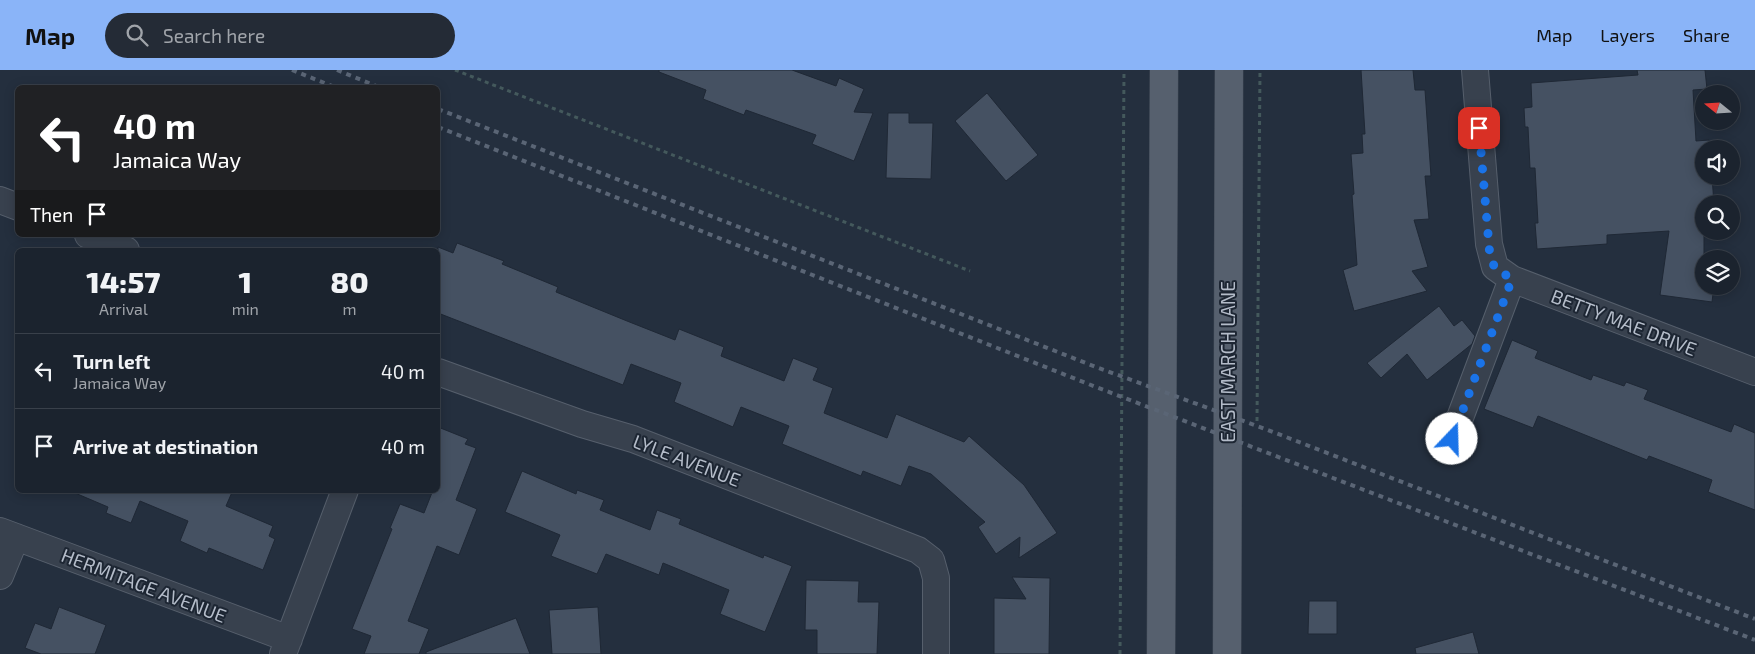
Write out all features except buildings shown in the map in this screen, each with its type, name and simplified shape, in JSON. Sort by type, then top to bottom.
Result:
[{"type":"main road","points":[[1161,654],[1164,70]]},
{"type":"main road","name":"EAST MARCH LANE","points":[[1227,654],[1229,70]]},
{"type":"street","points":[[1452,439],[1503,273],[1490,257],[1474,70]]},
{"type":"street","points":[[0,200],[15,206]]},
{"type":"street","points":[[93,237],[121,248]]},
{"type":"street","name":"BETTY MAE DRIVE","points":[[1503,273],[1755,372]]},
{"type":"street","name":"LYLE AVENUE","points":[[440,373],[582,424],[642,442],[902,543],[931,560],[936,578],[936,654]]},
{"type":"street","points":[[286,647],[344,493]]},
{"type":"street","points":[[0,576],[8,534]]},
{"type":"street","name":"HERMITAGE AVENUE","points":[[8,534],[286,647]]},
{"type":"path","points":[[455,70],[970,271]]},
{"type":"path","points":[[1120,654],[1124,70]]},
{"type":"path","points":[[1257,426],[1260,70]]},
{"type":"railway","points":[[292,70],[330,85]]},
{"type":"railway","points":[[337,70],[374,85]]},
{"type":"railway","points":[[440,110],[1096,367],[1268,430],[1755,619]]},
{"type":"railway","points":[[440,128],[1096,387],[1755,640]]},
{"type":"route","points":[[1452,439],[1512,279],[1495,268],[1490,257],[1479,128]]}]
